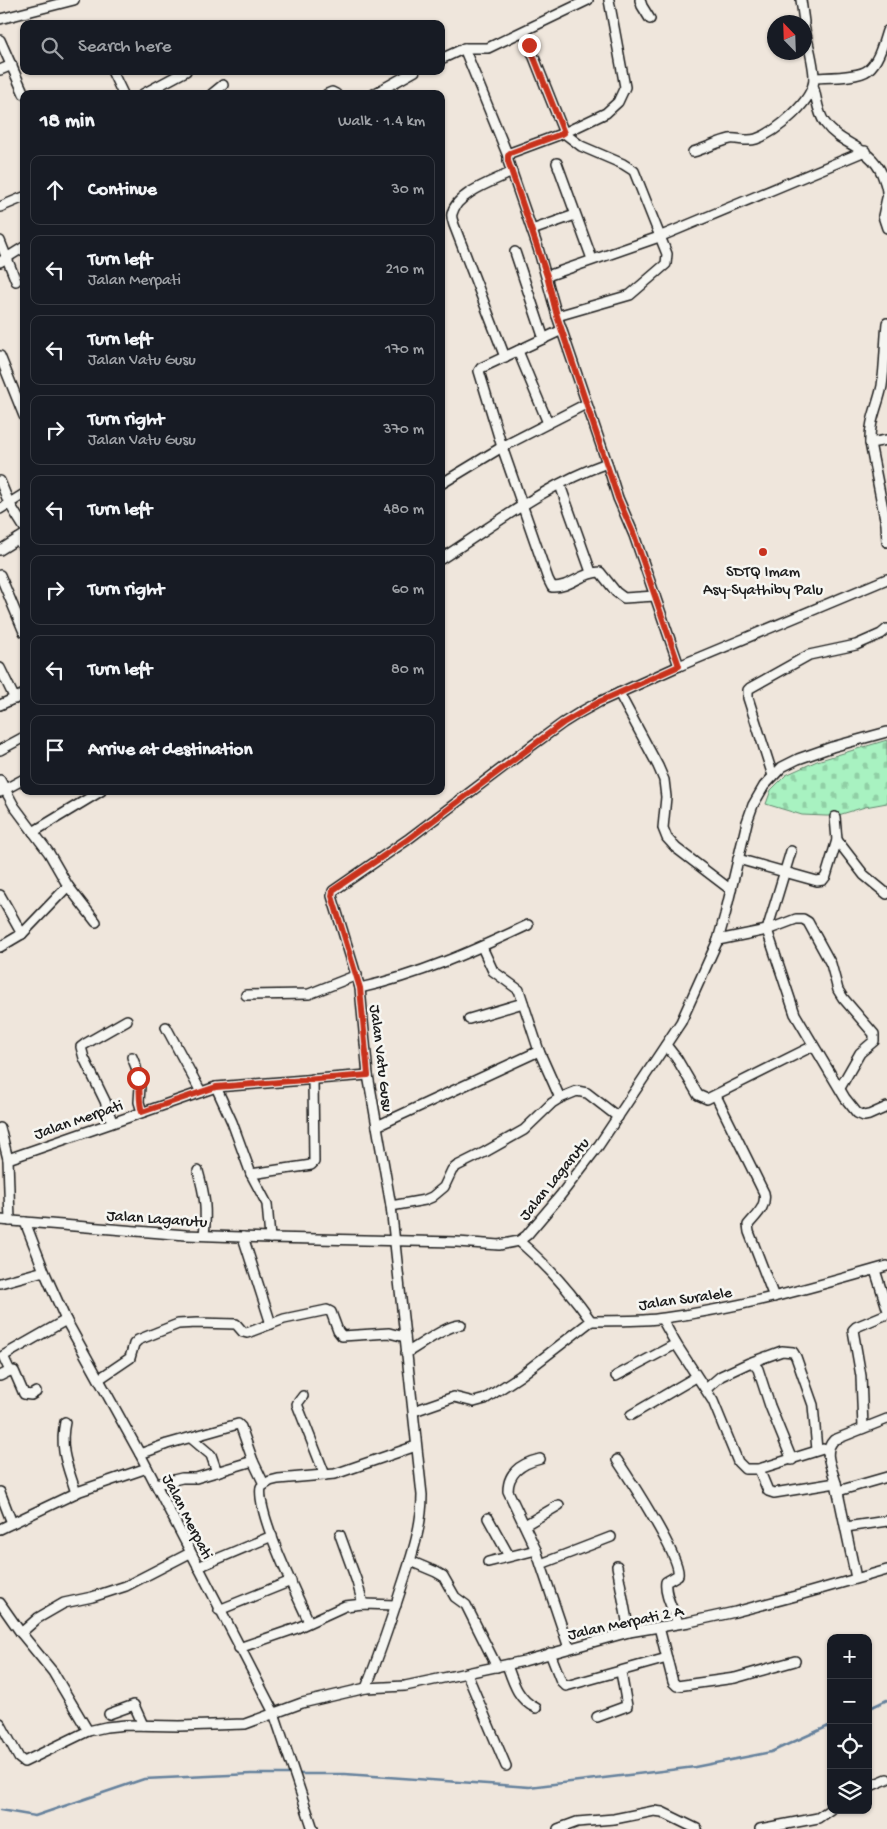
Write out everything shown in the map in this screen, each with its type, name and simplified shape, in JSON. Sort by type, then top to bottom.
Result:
[{"type":"street","points":[[0,19],[74,0]]},
{"type":"street","points":[[445,57],[464,48],[488,48],[588,0]]},
{"type":"street","points":[[508,156],[510,153],[564,133],[606,113],[618,102],[625,87],[609,0]]},
{"type":"street","points":[[640,0],[650,19]]},
{"type":"street","points":[[801,0],[803,15]]},
{"type":"street","points":[[813,82],[859,74],[868,70],[878,54],[887,31]]},
{"type":"street","points":[[524,32],[564,133],[581,146],[623,164],[634,171],[667,254],[666,264],[630,295],[557,316]]},
{"type":"street","points":[[0,40],[22,90]]},
{"type":"street","points":[[464,48],[508,156],[508,161],[547,276],[557,316],[586,404],[679,666]]},
{"type":"street","points":[[810,60],[819,112],[826,124],[856,148],[865,151],[875,161],[887,193]]},
{"type":"street","points":[[0,70],[12,65]]},
{"type":"street","points":[[114,75],[121,90]]},
{"type":"street","points":[[150,90],[179,75]]},
{"type":"street","points":[[381,90],[408,75]]},
{"type":"street","points":[[694,152],[731,139],[754,140],[775,130],[804,102],[809,95],[813,82]]},
{"type":"street","points":[[217,90],[223,85]]},
{"type":"street","points":[[547,276],[659,237],[865,151]]},
{"type":"street","points":[[556,162],[592,259]]},
{"type":"street","points":[[505,357],[451,215],[456,204],[464,196],[512,172]]},
{"type":"street","points":[[887,198],[883,216],[887,228]]},
{"type":"street","points":[[0,207],[20,199]]},
{"type":"street","points":[[532,230],[576,215]]},
{"type":"street","points":[[0,241],[4,260],[16,280]]},
{"type":"street","points":[[4,260],[20,250]]},
{"type":"street","points":[[515,252],[544,339]]},
{"type":"street","points":[[887,323],[884,394],[871,421],[870,443],[887,542]]},
{"type":"street","points":[[562,330],[481,368],[479,371],[522,507],[552,587],[560,587],[591,572],[600,572],[616,592],[624,598],[655,596]]},
{"type":"street","points":[[518,351],[548,423]]},
{"type":"street","points":[[0,356],[20,406]]},
{"type":"street","points":[[445,482],[502,447],[586,404]]},
{"type":"street","points":[[870,443],[887,440]]},
{"type":"street","points":[[445,556],[522,507],[582,472],[607,463]]},
{"type":"street","points":[[0,480],[9,503],[20,521]]},
{"type":"street","points":[[560,485],[591,572]]},
{"type":"street","points":[[0,509],[20,496]]},
{"type":"street","points":[[0,550],[20,538]]},
{"type":"street","points":[[0,575],[20,622]]},
{"type":"street","name":"Jalan Vatu Gusu","points":[[394,1241],[391,1206],[368,1075],[360,988],[336,911],[332,896],[333,890],[407,840],[563,723],[599,702],[679,666],[887,579]]},
{"type":"street","points":[[773,776],[748,698],[748,690],[760,681],[809,655],[856,645],[881,634],[887,629]]},
{"type":"street","points":[[0,668],[15,699]]},
{"type":"street","points":[[619,693],[664,780],[666,797],[663,828],[667,838],[676,848],[731,890]]},
{"type":"street","points":[[0,705],[20,696]]},
{"type":"street","name":"Jalan Lagarutu","points":[[5,1221],[270,1238],[457,1242],[499,1245],[520,1240],[527,1235],[575,1177],[666,1044],[687,1009],[718,940],[747,822],[753,805],[764,786],[782,767],[798,759],[832,747],[887,732]]},
{"type":"street","points":[[0,750],[20,739]]},
{"type":"street","points":[[0,780],[2,791],[49,853],[68,886],[96,922]]},
{"type":"street","points":[[2,791],[20,781]]},
{"type":"street","points":[[33,832],[94,795]]},
{"type":"street","points":[[738,859],[817,881],[822,880],[826,876],[837,840],[835,817]]},
{"type":"street","points":[[837,840],[864,875],[887,894]]},
{"type":"street","points":[[791,850],[767,930],[795,1014],[845,1098],[860,1115],[869,1115],[887,1107]]},
{"type":"street","points":[[0,947],[22,934],[68,886]]},
{"type":"street","points":[[0,895],[22,934]]},
{"type":"street","points":[[718,940],[767,930],[796,919],[803,919],[808,922],[831,964],[838,990],[874,1034],[874,1041],[862,1051],[840,1088]]},
{"type":"street","points":[[360,988],[409,975],[452,960],[528,926]]},
{"type":"street","points":[[482,947],[493,971],[519,990],[539,1051],[560,1098]]},
{"type":"street","points":[[246,995],[309,994],[357,975]]},
{"type":"street","points":[[469,1019],[523,1004]]},
{"type":"street","points":[[112,1122],[105,1101],[84,1058],[81,1047],[127,1020]]},
{"type":"street","points":[[166,1027],[200,1092]]},
{"type":"street","points":[[666,1044],[698,1095],[707,1099],[813,1046]]},
{"type":"street","points":[[377,1126],[539,1051]]},
{"type":"street","points":[[132,1057],[140,1086],[139,1102],[142,1112]]},
{"type":"street","name":"Jalan Merpati","points":[[8,1159],[216,1087],[368,1075]]},
{"type":"street","points":[[251,1174],[311,1165],[314,1162],[313,1079]]},
{"type":"street","points":[[216,1087],[232,1122],[251,1174],[267,1204],[270,1238]]},
{"type":"street","points":[[391,1206],[432,1197],[444,1187],[452,1170],[524,1130],[552,1103],[572,1093],[582,1091],[618,1116]]},
{"type":"street","points":[[716,1096],[766,1199],[763,1207],[748,1225],[748,1232],[774,1297]]},
{"type":"street","points":[[0,1128],[8,1159],[5,1221]]},
{"type":"street","points":[[198,1171],[206,1212],[204,1235]]},
{"type":"street","name":"Jalan Merpati","points":[[25,1222],[66,1320],[156,1484],[219,1610],[274,1713],[313,1829]]},
{"type":"street","points":[[244,1237],[270,1324]]},
{"type":"street","points":[[414,1411],[454,1396],[474,1402],[485,1399],[520,1376],[591,1322],[572,1293],[520,1240]]},
{"type":"street","points":[[366,1688],[410,1562],[420,1527],[422,1512],[414,1411],[394,1241]]},
{"type":"street","name":"Jalan Suralele","points":[[591,1322],[662,1319],[774,1297],[838,1281],[887,1266]]},
{"type":"street","points":[[875,1270],[887,1308]]},
{"type":"street","points":[[0,1283],[44,1271]]},
{"type":"street","points":[[99,1379],[130,1358],[134,1344],[138,1340],[171,1326],[197,1322],[236,1324],[243,1332],[247,1333],[270,1324],[329,1310],[342,1336],[389,1333],[405,1337]]},
{"type":"street","points":[[864,1428],[861,1376],[854,1330],[856,1327],[887,1314]]},
{"type":"street","points":[[662,1319],[696,1377],[713,1401],[738,1462],[745,1469],[759,1470],[817,1450],[827,1449],[834,1440],[887,1419]]},
{"type":"street","points":[[36,1392],[31,1395],[24,1394],[14,1371],[10,1371],[2,1357],[66,1320]]},
{"type":"street","points":[[406,1353],[448,1328],[461,1325]]},
{"type":"street","points":[[616,1376],[676,1344]]},
{"type":"street","points":[[706,1389],[721,1376],[752,1362],[782,1351],[792,1352],[796,1357],[813,1406],[817,1450]]},
{"type":"street","points":[[752,1362],[758,1368],[770,1406],[792,1460]]},
{"type":"street","points":[[0,1376],[10,1371]]},
{"type":"street","points":[[631,1415],[696,1377]]},
{"type":"street","points":[[303,1396],[298,1404],[325,1475]]},
{"type":"street","points":[[66,1422],[62,1450],[76,1493]]},
{"type":"street","points":[[140,1454],[238,1424],[241,1427],[253,1461],[264,1484]]},
{"type":"street","points":[[191,1438],[211,1454],[217,1472]]},
{"type":"street","points":[[309,1622],[272,1536],[261,1504],[260,1490],[264,1484],[278,1479],[335,1474],[416,1446]]},
{"type":"street","points":[[827,1449],[856,1578]]},
{"type":"street","points":[[540,1458],[522,1466],[513,1474],[508,1484],[508,1491],[536,1550],[569,1648]]},
{"type":"street","points":[[617,1460],[661,1532],[678,1568],[678,1575],[666,1582],[665,1586],[678,1623]]},
{"type":"street","points":[[156,1484],[182,1478],[196,1478],[253,1461]]},
{"type":"street","points":[[0,1529],[76,1493],[147,1468]]},
{"type":"street","points":[[759,1470],[768,1491],[774,1494],[837,1487],[887,1477]]},
{"type":"street","points":[[0,1492],[12,1523]]},
{"type":"street","points":[[525,1526],[559,1505]]},
{"type":"street","points":[[488,1518],[509,1556]]},
{"type":"street","points":[[846,1528],[887,1521]]},
{"type":"street","points":[[340,1535],[363,1604]]},
{"type":"street","points":[[198,1567],[272,1536]]},
{"type":"street","points":[[541,1564],[611,1537]]},
{"type":"street","points":[[488,1562],[536,1550]]},
{"type":"street","points":[[21,1633],[38,1618],[64,1603],[126,1586],[190,1553]]},
{"type":"street","points":[[410,1562],[443,1576],[455,1597],[466,1605],[497,1667]]},
{"type":"street","points":[[617,1566],[629,1632]]},
{"type":"street","name":"Jalan Merpati 2 A","points":[[0,1723],[22,1762],[26,1762],[88,1731],[106,1727],[143,1724],[179,1726],[245,1724],[302,1703],[366,1688],[405,1686],[507,1665],[629,1632],[754,1607],[887,1570]]},
{"type":"street","points":[[219,1610],[291,1581]]},
{"type":"street","points":[[0,1603],[21,1633],[53,1672],[88,1731]]},
{"type":"street","points":[[239,1648],[346,1606],[363,1604],[396,1605]]},
{"type":"street","points":[[659,1627],[674,1684],[680,1686],[735,1678],[795,1661]]},
{"type":"street","points":[[550,1653],[564,1685],[621,1672],[667,1658]]},
{"type":"street","points":[[507,1665],[521,1697],[527,1704],[536,1708]]},
{"type":"street","points":[[597,1717],[627,1706],[621,1672]]},
{"type":"street","points":[[467,1674],[506,1766]]},
{"type":"street","points":[[109,1714],[134,1705],[143,1724]]},
{"type":"street","points":[[872,1785],[887,1779]]},
{"type":"street","points":[[564,1828],[585,1821],[614,1820],[654,1811],[662,1812],[697,1829]]},
{"type":"street","points":[[760,1829],[818,1818],[827,1812]]},
{"type":"green space","points":[[887,740],[887,803],[835,816],[802,815],[766,804],[771,790],[786,775],[817,761]]},
{"type":"waterway","points":[[872,1707],[887,1700]]},
{"type":"waterway","points":[[0,1810],[35,1816],[144,1779],[251,1774],[345,1774],[529,1787],[695,1767],[771,1752],[827,1727]]},
{"type":"place","name":"SDTQ Imam Asy-Syathiby Palu","points":[[763,552]]},
{"type":"route","points":[[138,1078],[140,1086],[139,1102],[142,1112],[216,1087],[368,1075],[360,988],[332,896],[333,890],[407,840],[563,723],[599,702],[679,666],[634,535],[618,498],[595,431],[557,316],[547,276],[526,210],[508,161],[510,153],[564,133],[529,45]]}]
